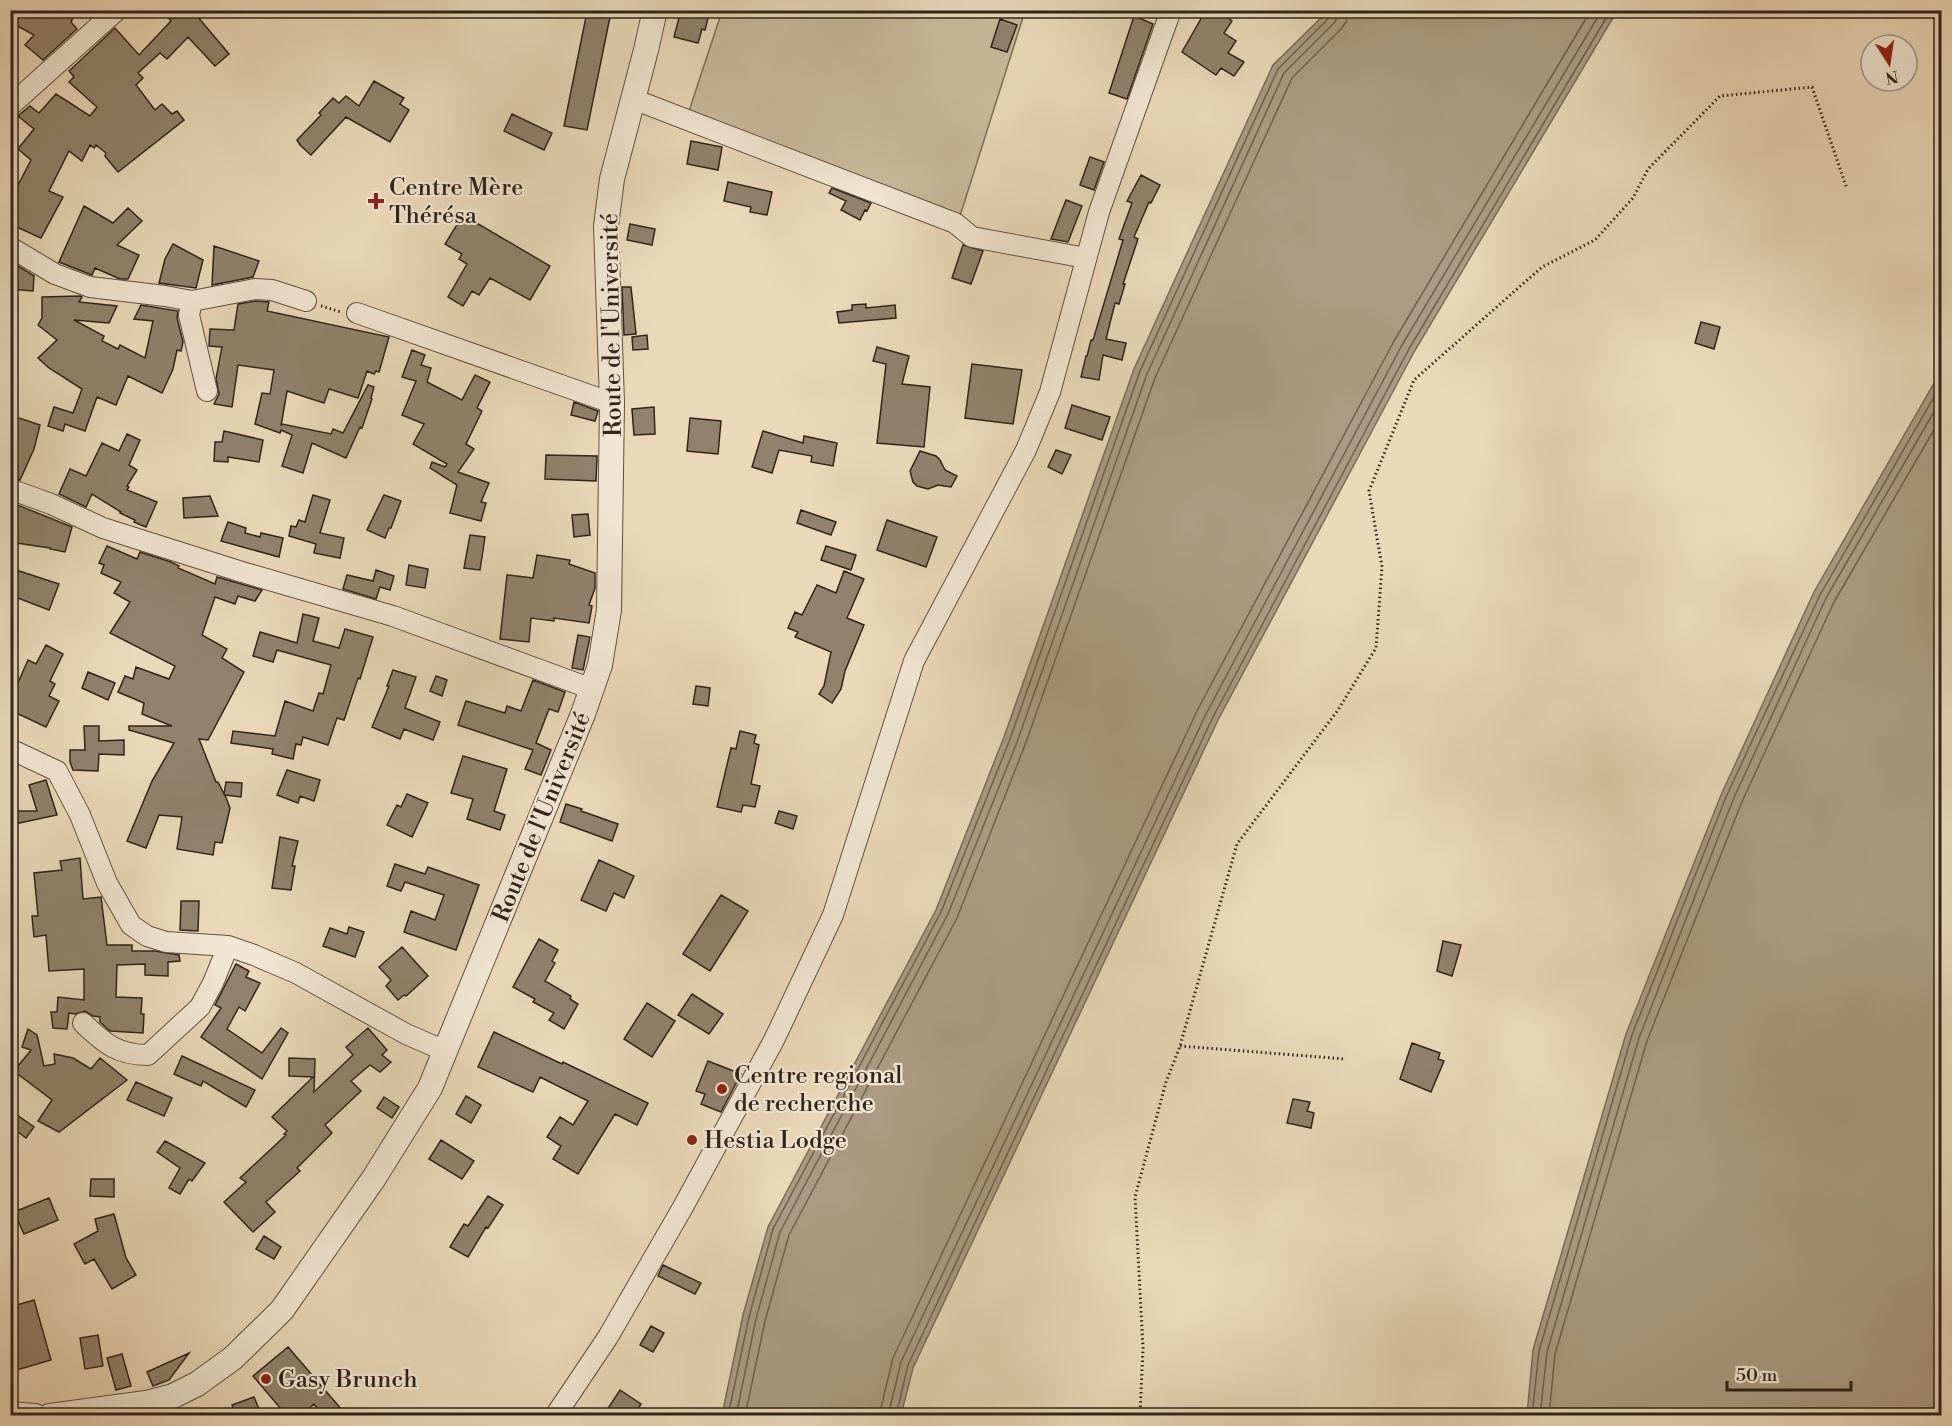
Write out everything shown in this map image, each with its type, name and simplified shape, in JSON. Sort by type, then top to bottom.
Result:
[{"type":"street","points":[[10,106],[117,10]]},
{"type":"street","name":"Route de l'Université","points":[[50,1416],[146,1403],[173,1396],[197,1384],[233,1358],[282,1310],[374,1178],[430,1088],[600,665],[609,609],[612,403],[606,226],[612,179],[654,10]]},
{"type":"street","points":[[555,1416],[608,1337],[683,1207],[774,1040],[833,915],[914,661],[1026,450],[1050,392],[1099,212],[1171,10]]},
{"type":"street","points":[[633,99],[955,223],[972,237],[1086,258]]},
{"type":"street","points":[[10,247],[55,274],[90,287],[165,296],[192,302],[255,289],[272,290],[306,301]]},
{"type":"street","points":[[192,302],[189,315],[207,391]]},
{"type":"street","points":[[357,313],[612,403]]},
{"type":"street","points":[[10,489],[51,504],[103,528],[393,616],[592,689]]},
{"type":"street","points":[[10,749],[57,771],[80,815],[107,883],[131,925],[147,936],[166,942],[228,946],[254,955],[296,973],[406,1034],[445,1051]]},
{"type":"street","points":[[83,1023],[107,1045],[131,1055],[148,1055],[200,1006],[213,983],[228,946]]},
{"type":"street","points":[[10,1414],[35,1416]]},
{"type":"path","points":[[1140,1416],[1143,1348],[1134,1197],[1166,1082],[1180,1046],[1237,844],[1338,710],[1376,648],[1382,567],[1369,491],[1414,380],[1542,267],[1595,240],[1633,198],[1648,169],[1720,96],[1812,87],[1847,189]]},
{"type":"path","points":[[306,301],[347,314],[357,313]]},
{"type":"path","points":[[1180,1046],[1346,1059]]},
{"type":"shaded area","points":[[722,11],[1025,11],[960,216],[688,114]]},
{"type":"water","points":[[1328,11],[1617,11],[1414,352],[1218,720],[913,1368],[901,1415],[722,1415],[743,1315],[768,1227],[936,910],[1004,737],[1134,369],[1273,65]]},
{"type":"water","points":[[1941,371],[1941,1415],[1527,1415],[1533,1350],[1626,1034],[1721,795],[1814,592]]},
{"type":"building","points":[[10,10],[77,10],[71,22],[77,29],[43,60],[25,45],[34,35],[10,22]]},
{"type":"building","points":[[162,10],[192,10],[229,54],[215,66],[188,37],[167,59],[160,53],[138,73],[143,78],[136,85],[155,110],[162,104],[172,114],[177,111],[184,120],[118,172],[105,156],[106,153],[96,145],[94,148],[90,145],[82,161],[69,151],[49,191],[63,197],[41,238],[10,224],[10,186],[16,189],[31,160],[18,149],[34,129],[18,116],[30,106],[39,113],[56,94],[90,116],[97,107],[69,82],[74,77],[69,71],[115,28],[139,55],[171,21]]},
{"type":"building","points":[[681,10],[710,10],[705,30],[702,29],[698,43],[674,37]]},
{"type":"building","points":[[1206,10],[1226,10],[1223,15],[1232,21],[1224,33],[1236,41],[1228,53],[1244,62],[1234,76],[1221,68],[1216,75],[1182,52]]},
{"type":"building","points":[[587,12],[610,17],[587,130],[564,126]]},
{"type":"building","points":[[1134,16],[1153,24],[1127,99],[1109,93]]},
{"type":"building","points":[[1000,19],[1017,25],[1007,52],[991,47]]},
{"type":"building","points":[[374,81],[404,98],[400,104],[409,110],[390,142],[346,117],[311,155],[300,145],[297,140],[321,115],[319,113],[333,98],[339,103],[346,96],[359,106]]},
{"type":"building","points":[[512,114],[552,133],[544,150],[504,131]]},
{"type":"building","points":[[691,141],[722,147],[718,170],[687,164]]},
{"type":"building","points":[[1090,157],[1104,162],[1094,190],[1080,185]]},
{"type":"building","points":[[1141,175],[1160,185],[1151,203],[1149,202],[1134,237],[1138,239],[1119,304],[1115,303],[1106,339],[1126,343],[1122,360],[1103,355],[1099,380],[1081,377],[1123,240],[1119,239],[1132,203],[1127,201]]},
{"type":"building","points":[[728,182],[772,192],[767,215],[750,212],[751,207],[724,201]]},
{"type":"building","points":[[832,188],[871,203],[860,220],[841,210],[846,201],[829,193]]},
{"type":"building","points":[[1066,200],[1082,206],[1068,242],[1051,239]]},
{"type":"building","points":[[84,206],[113,223],[128,208],[142,221],[117,245],[139,255],[128,279],[120,279],[95,268],[92,275],[59,262]]},
{"type":"building","points":[[463,215],[550,266],[530,300],[490,278],[479,295],[472,291],[463,306],[448,297],[467,264],[459,259],[462,254],[445,244]]},
{"type":"building","points":[[630,224],[655,229],[652,245],[627,240]]},
{"type":"building","points":[[173,244],[203,260],[196,288],[159,283],[165,259]]},
{"type":"building","points":[[963,245],[983,251],[971,284],[952,278]]},
{"type":"building","points":[[214,246],[259,261],[253,277],[212,285]]},
{"type":"building","points":[[12,266],[18,266],[34,276],[33,291],[10,289]]},
{"type":"building","points":[[622,287],[631,287],[636,334],[624,335]]},
{"type":"building","points":[[42,297],[82,297],[79,302],[117,306],[109,323],[74,320],[104,336],[102,341],[118,349],[120,345],[145,358],[153,321],[134,319],[141,305],[178,311],[177,318],[183,342],[181,351],[177,350],[173,369],[162,393],[128,376],[116,405],[97,397],[85,431],[65,424],[63,431],[48,426],[54,407],[73,413],[82,389],[49,368],[38,358],[57,340],[38,325],[42,318]]},
{"type":"building","points":[[256,301],[269,302],[267,311],[389,337],[379,372],[376,371],[374,374],[367,371],[358,398],[329,389],[324,403],[287,391],[281,426],[282,424],[331,434],[333,429],[343,433],[368,385],[374,387],[362,428],[360,427],[346,458],[312,443],[303,473],[282,466],[292,435],[255,424],[262,393],[270,394],[274,370],[238,365],[232,407],[214,404],[219,394],[216,379],[222,347],[209,346],[210,329],[234,330],[238,304]]},
{"type":"building","points":[[866,304],[866,308],[895,305],[896,318],[839,323],[837,312],[852,310],[852,305]]},
{"type":"building","points":[[1701,322],[1720,327],[1714,349],[1695,343]]},
{"type":"building","points":[[647,335],[648,349],[633,350],[632,337]]},
{"type":"building","points":[[877,347],[909,356],[902,384],[930,387],[924,447],[877,443],[886,364],[873,361]]},
{"type":"building","points":[[412,350],[425,355],[421,365],[431,368],[427,382],[462,400],[475,375],[490,382],[477,408],[482,411],[466,444],[474,449],[458,472],[489,483],[481,502],[486,503],[481,521],[450,513],[457,485],[430,468],[432,462],[445,467],[447,464],[413,444],[424,424],[402,415],[416,381],[402,377]]},
{"type":"building","points":[[972,364],[1022,370],[1013,424],[965,418]]},
{"type":"building","points":[[574,402],[598,411],[595,421],[571,415]]},
{"type":"building","points":[[1072,405],[1110,417],[1102,440],[1065,428]]},
{"type":"building","points":[[654,407],[655,434],[634,435],[632,409]]},
{"type":"building","points":[[10,415],[40,425],[34,449],[20,480],[10,477]]},
{"type":"building","points":[[690,418],[721,421],[718,454],[687,451]]},
{"type":"building","points":[[224,431],[263,440],[259,462],[228,457],[228,462],[214,461],[215,442],[222,442]]},
{"type":"building","points":[[763,431],[803,443],[804,436],[837,443],[833,466],[811,462],[812,456],[779,450],[772,473],[752,467]]},
{"type":"building","points":[[127,434],[140,440],[129,465],[137,470],[127,490],[157,502],[146,527],[134,522],[135,520],[92,494],[86,507],[59,494],[70,469],[86,476],[102,443],[119,451]]},
{"type":"building","points":[[1056,450],[1071,455],[1062,474],[1048,467]]},
{"type":"building","points":[[920,451],[936,456],[945,470],[957,476],[951,487],[938,485],[928,489],[917,486],[913,482],[910,471]]},
{"type":"building","points":[[546,455],[597,456],[596,481],[545,479]]},
{"type":"building","points":[[313,495],[330,500],[320,533],[344,538],[340,558],[314,553],[316,544],[289,536],[291,526],[296,527],[299,520],[305,522]]},
{"type":"building","points":[[384,495],[401,501],[385,538],[367,530]]},
{"type":"building","points":[[210,496],[218,516],[184,518],[183,498]]},
{"type":"building","points":[[10,502],[72,527],[65,552],[10,542]]},
{"type":"building","points":[[801,510],[836,522],[831,535],[797,523]]},
{"type":"building","points":[[588,514],[590,535],[574,537],[572,515]]},
{"type":"building","points":[[887,520],[937,537],[926,567],[877,550]]},
{"type":"building","points":[[228,522],[246,528],[245,533],[260,537],[261,533],[283,538],[279,557],[221,541]]},
{"type":"building","points":[[470,535],[485,537],[480,570],[464,568]]},
{"type":"building","points":[[107,546],[137,559],[140,552],[171,562],[179,566],[178,568],[215,584],[217,577],[262,590],[255,601],[238,596],[235,604],[215,597],[202,635],[227,649],[222,658],[244,672],[208,740],[199,739],[216,782],[224,794],[226,782],[242,783],[241,797],[225,795],[230,808],[222,843],[215,842],[213,855],[177,849],[182,817],[159,815],[146,848],[127,841],[152,781],[174,743],[129,730],[129,726],[172,726],[142,714],[144,703],[118,692],[125,676],[133,679],[136,667],[169,679],[175,666],[110,633],[130,602],[114,593],[121,582],[101,573],[104,565],[99,563]]},
{"type":"building","points":[[826,546],[856,555],[851,570],[821,560]]},
{"type":"building","points":[[537,555],[570,560],[569,564],[595,573],[595,588],[589,605],[592,606],[589,623],[554,618],[554,621],[531,618],[529,642],[500,639],[507,575],[533,578]]},
{"type":"building","points":[[409,565],[428,569],[425,588],[406,585]]},
{"type":"building","points":[[10,568],[59,584],[49,610],[10,595]]},
{"type":"building","points":[[376,570],[394,576],[390,590],[380,587],[376,599],[343,589],[347,575],[373,581]]},
{"type":"building","points":[[844,571],[864,579],[847,618],[864,625],[845,671],[841,689],[832,703],[819,694],[824,686],[831,652],[795,637],[798,632],[788,628],[795,612],[802,615],[817,585],[836,593]]},
{"type":"building","points":[[303,614],[319,618],[313,641],[339,648],[345,629],[373,637],[344,720],[337,718],[328,745],[303,737],[301,745],[296,744],[293,759],[272,754],[273,749],[231,743],[233,731],[275,736],[285,701],[313,711],[319,693],[323,694],[331,665],[277,650],[273,662],[253,656],[260,632],[297,643]]},
{"type":"building","points":[[578,635],[590,637],[583,670],[572,668]]},
{"type":"building","points":[[46,645],[63,654],[50,681],[55,684],[49,696],[59,701],[46,727],[10,710],[10,701],[28,660],[36,664]]},
{"type":"building","points":[[393,670],[416,677],[405,708],[440,722],[433,740],[404,729],[400,739],[372,727]]},
{"type":"building","points":[[88,672],[115,683],[108,700],[82,688]]},
{"type":"building","points":[[436,676],[447,680],[442,696],[430,691]]},
{"type":"building","points":[[533,680],[565,692],[558,712],[549,709],[536,743],[551,750],[541,775],[525,769],[533,750],[458,725],[466,701],[505,713],[507,706],[521,711]]},
{"type":"building","points":[[696,686],[710,688],[708,706],[693,704]]},
{"type":"building","points":[[84,726],[99,726],[99,741],[124,740],[124,755],[99,754],[98,771],[73,770],[70,750],[85,750]]},
{"type":"building","points":[[740,731],[756,735],[754,743],[759,745],[751,784],[760,786],[755,807],[743,805],[741,812],[717,807],[731,748],[736,749]]},
{"type":"building","points":[[463,756],[507,769],[494,811],[505,815],[500,830],[467,819],[473,799],[451,793]]},
{"type":"building","points":[[287,770],[320,780],[314,801],[300,796],[298,803],[277,795]]},
{"type":"building","points":[[46,780],[57,815],[10,825],[10,811],[37,811],[29,785]]},
{"type":"building","points":[[407,794],[428,803],[412,837],[387,825],[397,805],[401,807]]},
{"type":"building","points":[[566,804],[618,824],[612,841],[560,822]]},
{"type":"building","points":[[779,811],[797,816],[793,829],[775,823]]},
{"type":"building","points":[[280,837],[298,841],[292,866],[295,866],[291,890],[272,888]]},
{"type":"building","points":[[80,858],[83,899],[101,897],[107,945],[132,945],[132,951],[155,951],[179,955],[180,961],[168,962],[168,976],[145,975],[145,964],[117,965],[116,997],[142,998],[143,1033],[110,1031],[100,1022],[100,1017],[85,1011],[69,1013],[67,1029],[53,1028],[51,1012],[57,1012],[58,997],[84,1000],[84,969],[49,971],[46,935],[34,937],[32,916],[38,916],[34,873],[62,870],[60,861]]},
{"type":"building","points":[[599,860],[634,876],[624,898],[614,893],[606,911],[581,900]]},
{"type":"building","points":[[395,864],[425,874],[428,867],[479,885],[456,950],[404,932],[411,911],[435,920],[444,895],[405,882],[401,891],[387,886]]},
{"type":"building","points":[[721,895],[748,911],[710,971],[683,954]]},
{"type":"building","points":[[181,901],[199,901],[198,931],[180,930]]},
{"type":"building","points":[[349,927],[364,932],[355,957],[323,946],[330,928],[347,934]]},
{"type":"building","points":[[539,939],[558,950],[552,961],[555,963],[545,981],[571,996],[570,999],[578,1004],[564,1029],[549,1020],[554,1013],[533,1002],[535,999],[513,987]]},
{"type":"building","points":[[1443,941],[1461,945],[1452,976],[1437,971]]},
{"type":"building","points":[[402,947],[428,976],[406,996],[398,1000],[386,986],[391,980],[379,967]]},
{"type":"building","points":[[236,964],[249,971],[246,977],[260,983],[245,1011],[239,1007],[227,1029],[262,1053],[281,1028],[288,1033],[262,1079],[201,1037],[221,1008],[215,1005]]},
{"type":"building","points":[[692,994],[723,1014],[709,1034],[678,1015]]},
{"type":"building","points":[[647,1003],[675,1021],[652,1057],[624,1039]]},
{"type":"building","points":[[368,1028],[387,1050],[382,1055],[391,1062],[380,1072],[370,1065],[351,1081],[361,1091],[325,1125],[332,1133],[297,1168],[300,1171],[266,1202],[275,1212],[253,1232],[224,1202],[246,1182],[240,1178],[286,1135],[284,1134],[287,1131],[272,1117],[313,1077],[289,1076],[289,1058],[315,1059],[314,1092],[353,1055],[346,1047]]},
{"type":"building","points":[[28,1029],[37,1035],[44,1066],[55,1064],[54,1054],[73,1058],[91,1069],[100,1058],[127,1080],[59,1132],[38,1121],[52,1100],[14,1071],[31,1050],[22,1047]]},
{"type":"building","points":[[494,1032],[648,1103],[637,1125],[615,1114],[578,1174],[553,1159],[561,1146],[547,1137],[560,1117],[573,1125],[588,1101],[540,1077],[533,1092],[478,1067]]},
{"type":"building","points":[[1412,1043],[1440,1053],[1438,1059],[1444,1061],[1431,1092],[1400,1079]]},
{"type":"building","points":[[182,1056],[255,1090],[246,1107],[203,1081],[201,1086],[174,1074]]},
{"type":"building","points":[[708,1061],[741,1074],[721,1112],[701,1104],[705,1094],[696,1091]]},
{"type":"building","points":[[136,1082],[172,1098],[164,1116],[127,1100]]},
{"type":"building","points":[[466,1096],[481,1105],[471,1123],[456,1114]]},
{"type":"building","points":[[384,1097],[399,1107],[392,1118],[377,1108]]},
{"type":"building","points":[[1293,1099],[1310,1102],[1307,1111],[1314,1113],[1311,1128],[1287,1123]]},
{"type":"building","points":[[10,1110],[34,1127],[26,1138],[10,1126]]},
{"type":"building","points":[[441,1140],[474,1161],[462,1179],[429,1159]]},
{"type":"building","points":[[165,1141],[205,1163],[192,1181],[189,1179],[180,1194],[169,1188],[180,1168],[157,1152]]},
{"type":"building","points":[[91,1179],[114,1179],[114,1197],[90,1196]]},
{"type":"building","points":[[488,1196],[503,1205],[488,1228],[486,1227],[468,1257],[450,1247],[464,1224],[468,1226]]},
{"type":"building","points":[[49,1198],[58,1220],[24,1234],[14,1212]]},
{"type":"building","points":[[114,1214],[126,1258],[136,1275],[112,1289],[94,1259],[85,1264],[74,1244],[98,1231],[95,1219]]},
{"type":"building","points":[[264,1236],[281,1247],[274,1259],[256,1249]]},
{"type":"building","points":[[663,1265],[701,1283],[695,1294],[658,1276]]},
{"type":"building","points":[[34,1300],[51,1360],[10,1372],[10,1307]]},
{"type":"building","points":[[651,1326],[664,1333],[653,1352],[640,1345]]},
{"type":"building","points":[[98,1335],[103,1366],[85,1369],[80,1338]]},
{"type":"building","points":[[288,1347],[342,1410],[335,1416],[324,1416],[314,1404],[301,1416],[287,1416],[253,1376]]},
{"type":"building","points":[[189,1353],[169,1380],[153,1386],[147,1372]]},
{"type":"building","points":[[122,1354],[131,1386],[116,1390],[107,1358]]},
{"type":"building","points":[[620,1390],[641,1404],[634,1416],[603,1416]]},
{"type":"building","points":[[254,1397],[262,1416],[236,1416],[232,1405]]},
{"type":"place","name":"Centre Mère Thérésa","points":[[376,201]]},
{"type":"place","name":"Centre regional de recherche","points":[[722,1089]]},
{"type":"place","name":"Hestia Lodge","points":[[692,1140]]},
{"type":"place","name":"Gasy Brunch","points":[[266,1379]]}]
